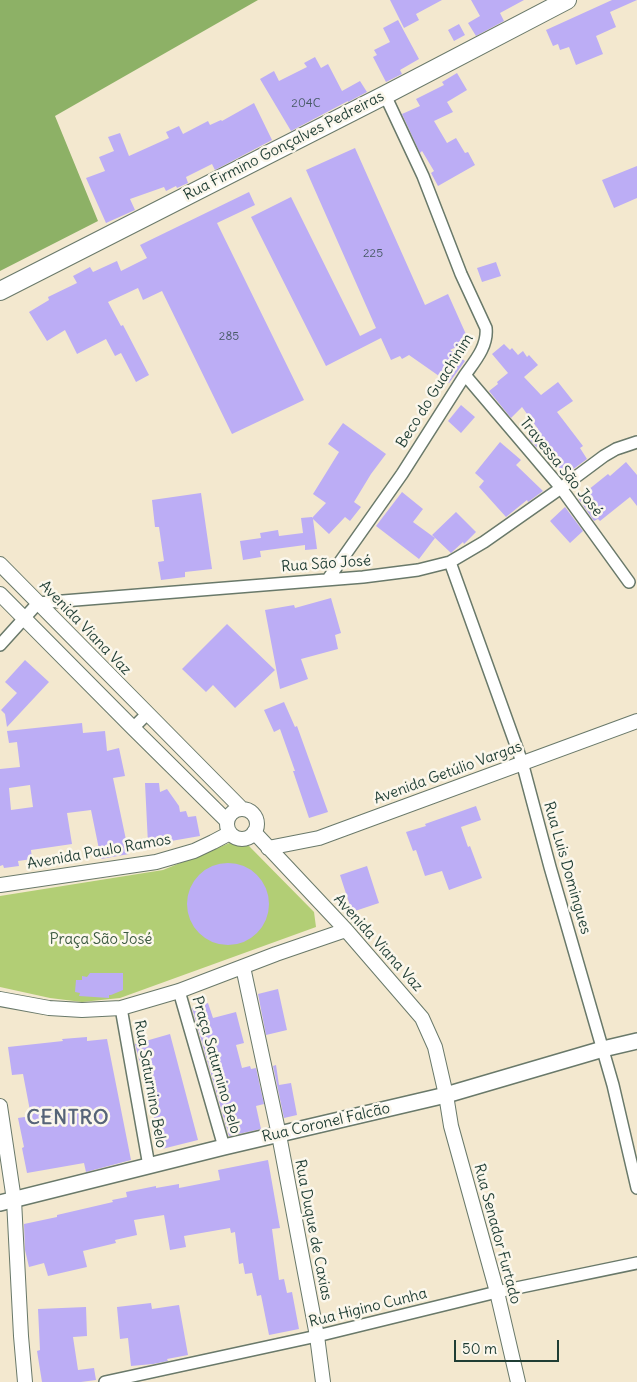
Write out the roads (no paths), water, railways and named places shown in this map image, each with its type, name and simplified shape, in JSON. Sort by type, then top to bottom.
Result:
[{"type":"main road","name":"Rua Firmino Gonçalves Pedreiras","points":[[0,291],[567,0]]},
{"type":"main road","name":"Rua Coronel Falcão","points":[[7,1202],[224,1147],[446,1095],[603,1049],[637,1041]]},
{"type":"street","name":"Beco do Guachinim","points":[[328,579],[402,474],[475,361],[487,336],[486,328],[461,274],[423,176],[385,95]]},
{"type":"street","name":"Travessa São José","points":[[465,375],[561,488],[629,582]]},
{"type":"street","name":"Rua São José","points":[[38,603],[362,577],[418,570],[450,562],[484,542],[604,456],[616,449],[637,442]]},
{"type":"street","name":"Rua Luis Domingues","points":[[450,562],[522,762],[550,867],[613,1085],[637,1188]]},
{"type":"street","name":"Avenida Viana Vaz","points":[[0,564],[242,809]]},
{"type":"street","points":[[0,594],[228,827],[233,836],[242,839],[246,838],[254,832],[256,819],[250,812],[242,809],[232,813],[228,827]]},
{"type":"street","points":[[0,645],[38,603]]},
{"type":"street","points":[[132,728],[147,714]]},
{"type":"street","name":"Avenida Getúlio Vargas","points":[[268,848],[319,838],[637,720]]},
{"type":"street","name":"Avenida Paulo Ramos","points":[[0,885],[156,862],[194,851],[213,842],[228,827]]},
{"type":"street","name":"Avenida Viana Vaz","points":[[254,832],[346,930],[422,1018],[435,1047],[446,1095]]},
{"type":"street","points":[[0,999],[82,1010],[121,1008],[179,991],[346,930]]},
{"type":"street","name":"Rua Duque de Caxias","points":[[243,967],[279,1135],[323,1382]]},
{"type":"street","name":"Praça Saturnino Belo","points":[[179,991],[224,1147]]},
{"type":"street","name":"Rua Saturnino Belo","points":[[121,1008],[149,1166]]},
{"type":"street","name":"Rua Senador Furtado","points":[[446,1095],[451,1126],[497,1292],[518,1382]]},
{"type":"street","points":[[0,1106],[7,1202],[25,1382]]},
{"type":"street","name":"Rua Higino Cunha","points":[[105,1382],[316,1336],[497,1292],[637,1263]]},
{"type":"district","name":"CENTRO","points":[[68,1118]]},
{"type":"park label","name":"Praça São José","points":[[101,940]]}]
